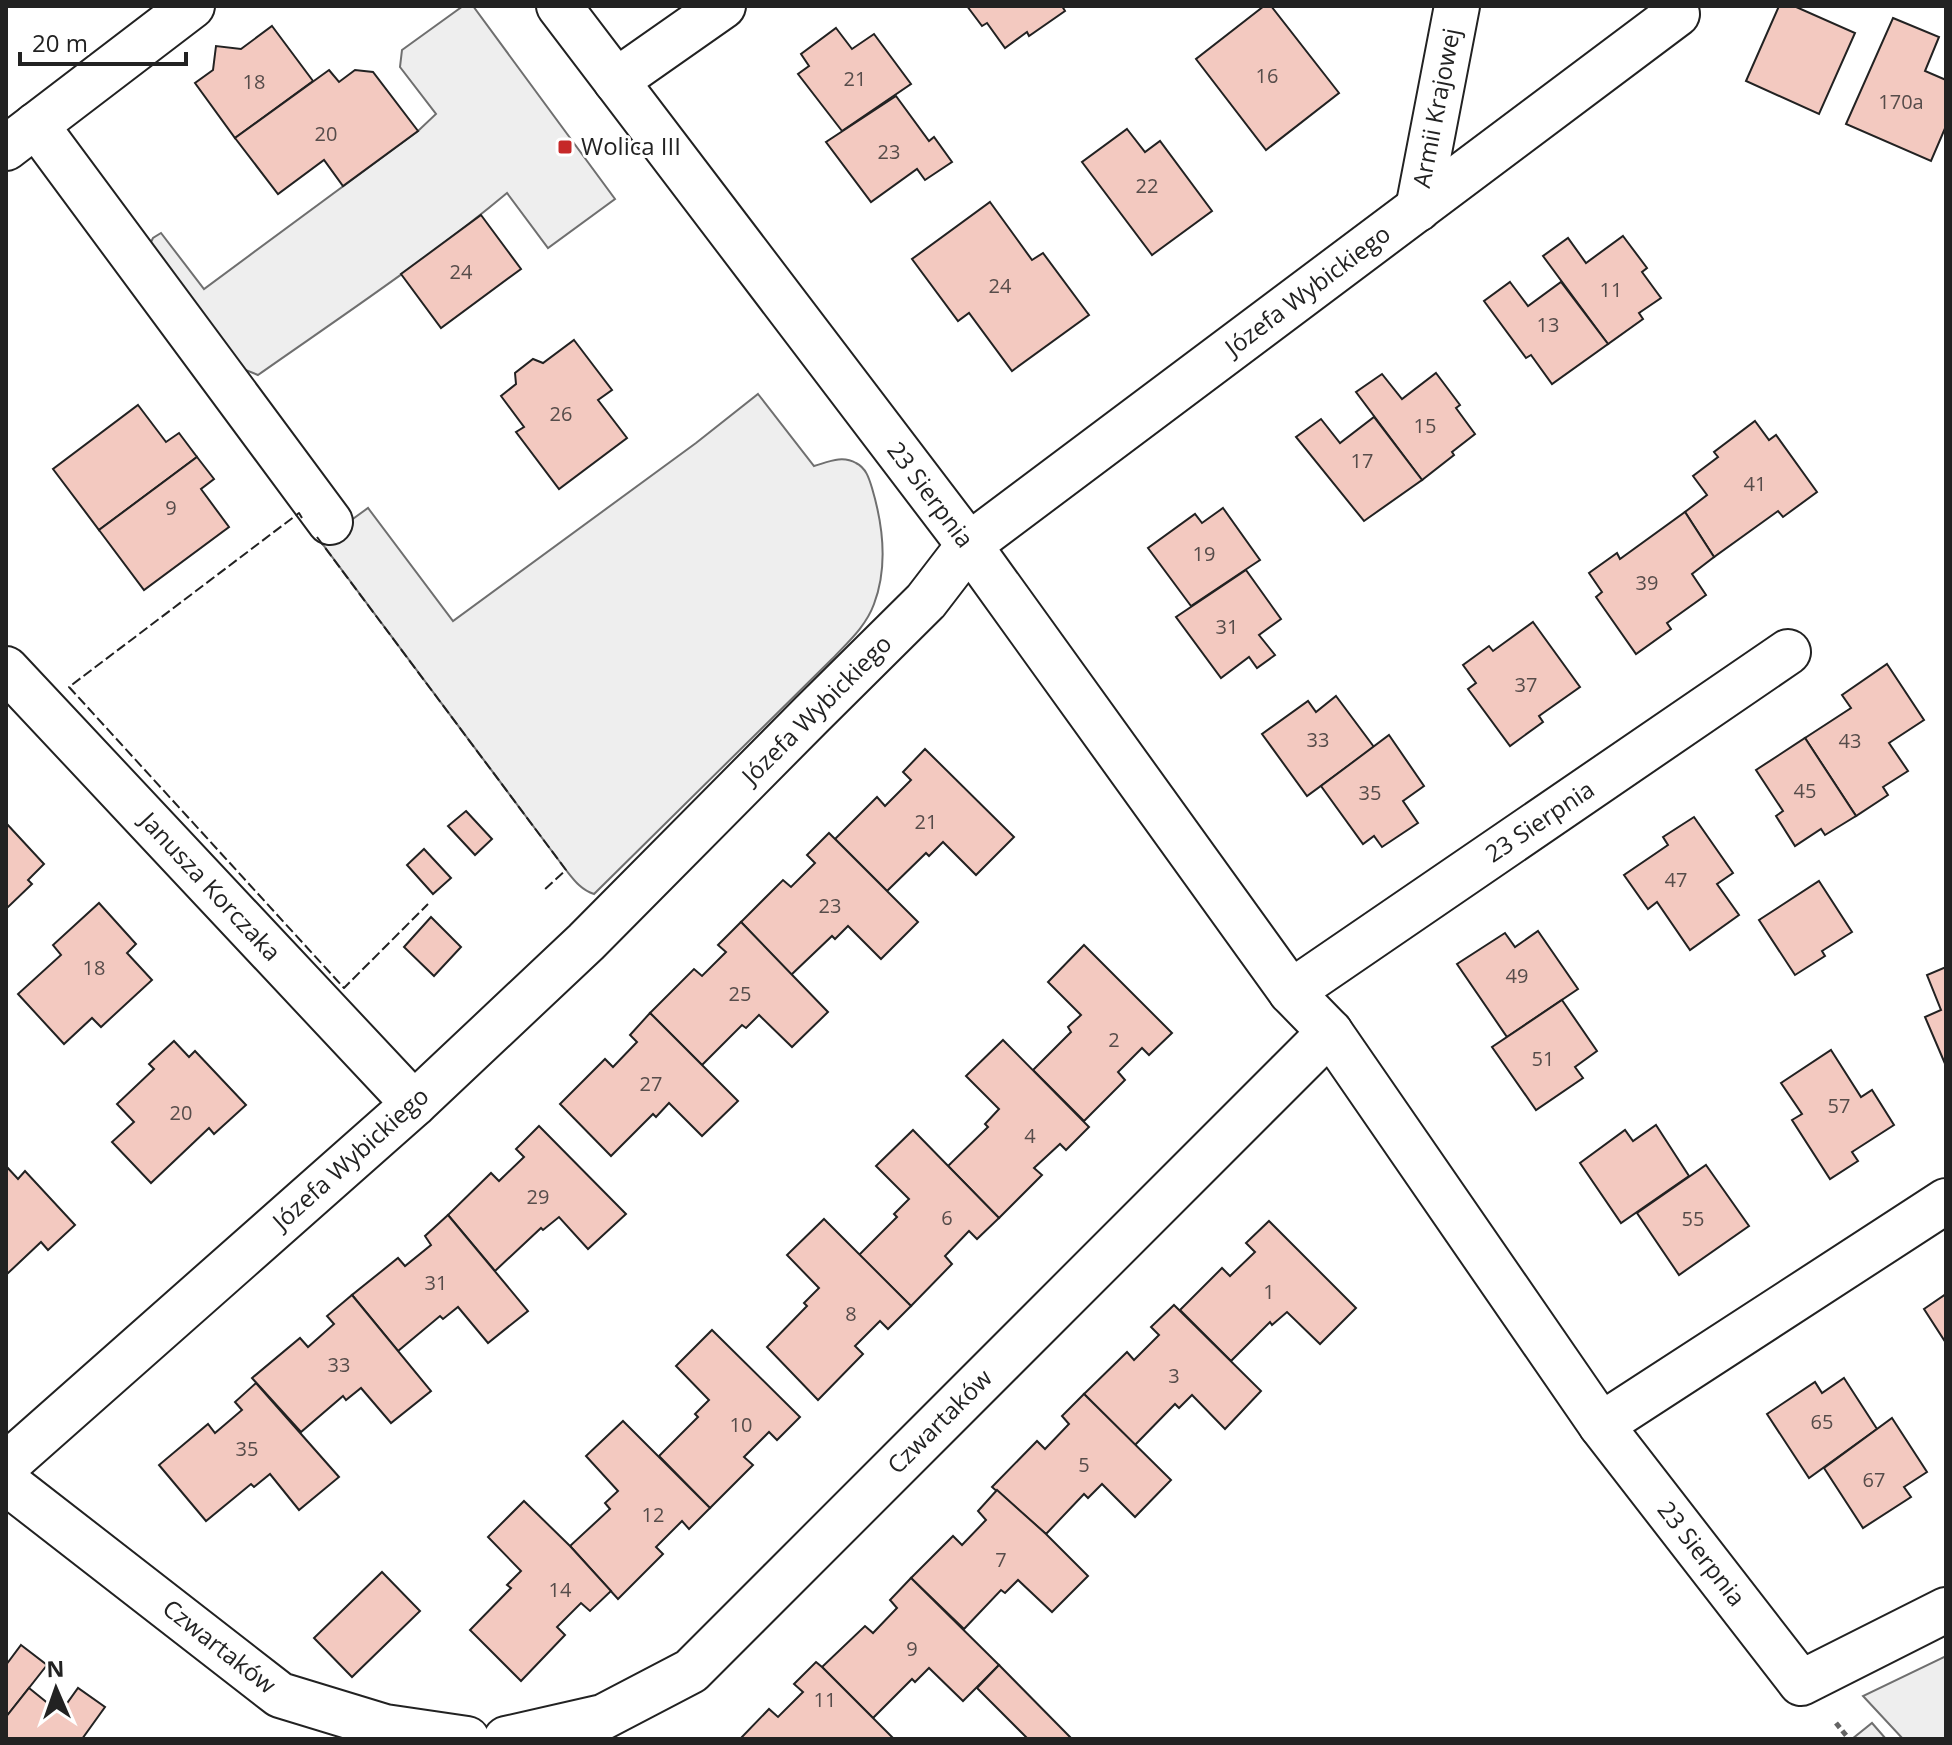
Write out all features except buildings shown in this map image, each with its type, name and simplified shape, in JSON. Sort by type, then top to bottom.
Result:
[{"type":"street","points":[[192,6],[21,136],[330,522]]},
{"type":"street","name":"23 Sierpnia","points":[[559,6],[969,545],[1291,992],[1330,1032],[1601,1425],[1801,1683],[1946,1610]]},
{"type":"street","points":[[616,81],[723,6]]},
{"type":"street","name":"Armii Krajowej","points":[[1418,209],[1457,6]]},
{"type":"street","name":"Józefa Wybickiego","points":[[6,1465],[414,1104],[586,942],[926,601],[969,545],[1677,14]]},
{"type":"street","name":"23 Sierpnia","points":[[1291,992],[1788,652]]},
{"type":"street","name":"Janusza Korczaka","points":[[6,669],[414,1104]]},
{"type":"street","name":"Czwartaków","points":[[506,1739],[603,1717],[691,1671],[1330,1032]]},
{"type":"street","points":[[1601,1425],[1946,1201]]},
{"type":"street","name":"Czwartaków","points":[[6,1482],[280,1695],[385,1727],[467,1739]]},
{"type":"shaded area","points":[[463,6],[473,6],[615,199],[548,248],[507,193],[416,264],[258,375],[238,367],[148,248],[153,238],[161,233],[204,289],[418,131],[436,114],[400,67],[402,50]]},
{"type":"shaded area","points":[[758,394],[814,466],[846,460],[859,465],[867,474],[876,502],[882,546],[881,575],[874,604],[862,626],[833,658],[594,894],[575,881],[566,870],[321,542],[368,508],[453,621]]},
{"type":"shaded area","points":[[1946,1656],[1946,1739],[1903,1739],[1863,1696]]},
{"type":"shaded area","points":[[1872,1723],[1886,1739],[1852,1739]]},
{"type":"fence","points":[[302,518],[299,513],[69,687],[344,988],[428,904]]},
{"type":"fence","points":[[317,537],[566,870],[543,891]]},
{"type":"place","name":"Wolica III","points":[[565,147]]}]
